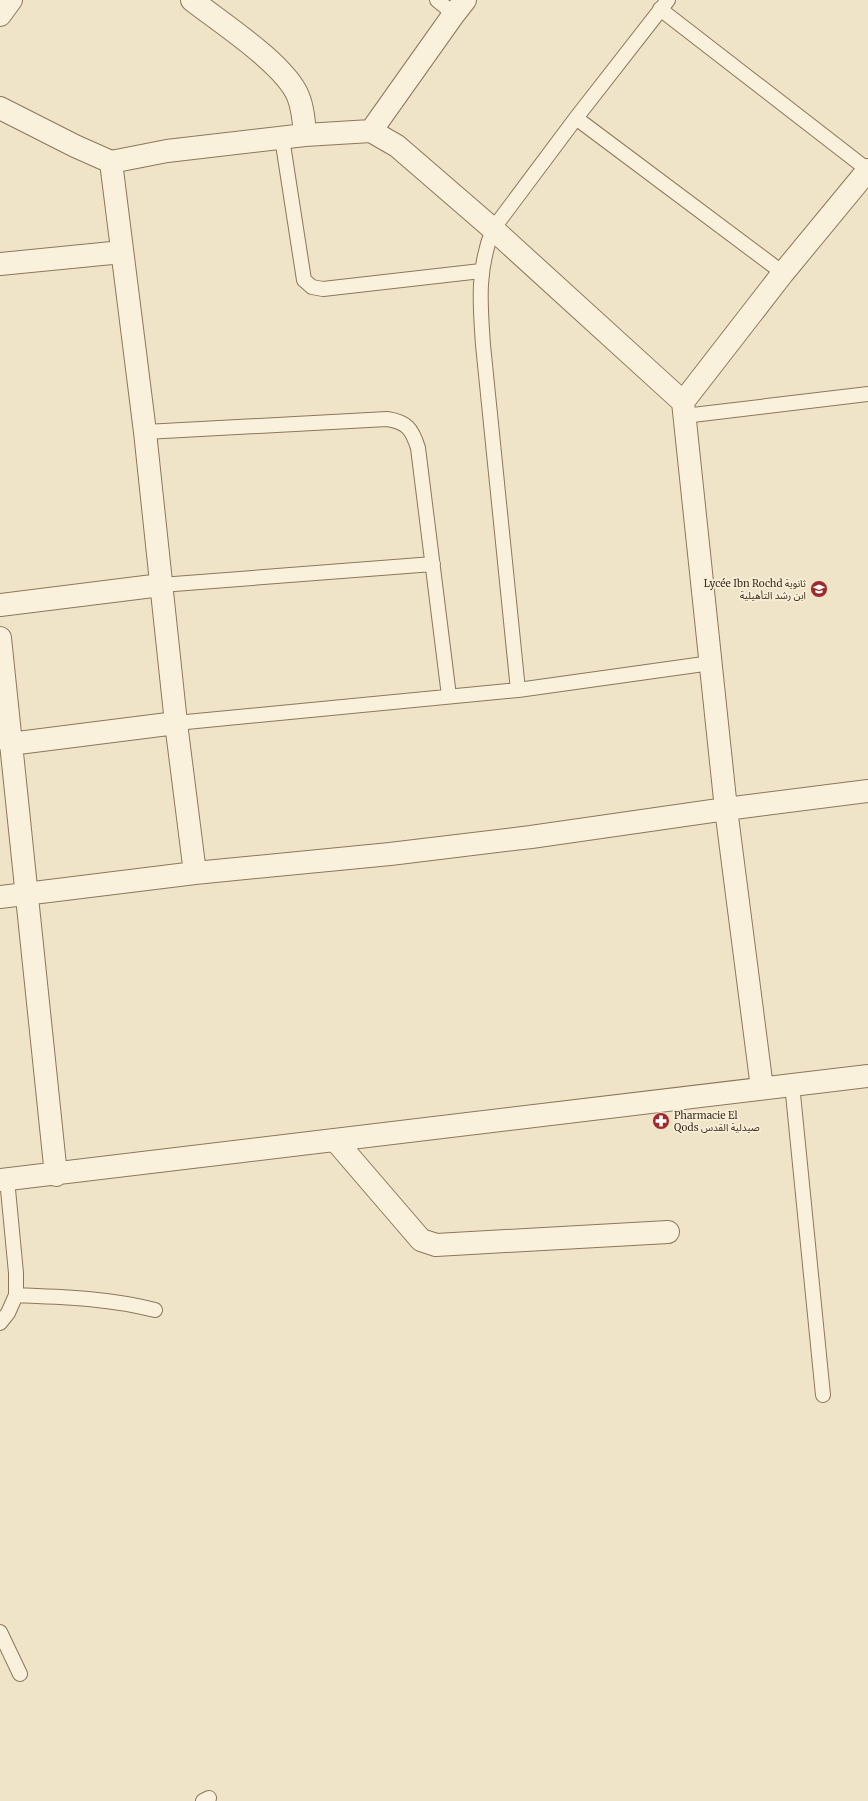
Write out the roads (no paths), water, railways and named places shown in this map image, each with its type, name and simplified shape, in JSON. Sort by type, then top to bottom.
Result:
[{"type":"street","points":[[0,15],[11,0]]},
{"type":"street","points":[[192,0],[266,57],[284,74],[298,95],[304,118],[306,135]]},
{"type":"street","points":[[371,131],[452,5]]},
{"type":"street","points":[[0,108],[75,146],[111,162],[167,151],[306,135],[371,131],[397,146],[493,229],[683,409],[726,809],[762,1088]]},
{"type":"street","points":[[111,162],[145,432],[176,722],[195,873]]},
{"type":"street","points":[[683,409],[783,273],[868,170]]},
{"type":"street","points":[[0,264],[122,252]]},
{"type":"street","points":[[0,605],[161,585]]},
{"type":"street","points":[[0,638],[10,744],[28,893],[56,1174]]},
{"type":"street","points":[[10,744],[176,722]]},
{"type":"street","points":[[0,897],[195,873],[390,854],[531,837],[868,790]]},
{"type":"street","points":[[4,1180],[868,1076]]},
{"type":"street","points":[[335,1140],[421,1240],[436,1245],[668,1232]]},
{"type":"lane","points":[[518,690],[483,346],[480,300],[481,271],[485,249],[493,229],[576,118],[664,5],[868,170]]},
{"type":"lane","points":[[576,118],[783,273]]},
{"type":"lane","points":[[282,138],[304,280],[312,287],[323,289],[481,271]]},
{"type":"lane","points":[[683,409],[868,394]]},
{"type":"lane","points":[[145,432],[379,419],[400,421],[407,427],[414,435],[418,448],[449,696]]},
{"type":"lane","points":[[161,585],[433,564]]},
{"type":"lane","points":[[176,722],[518,690],[710,663]]},
{"type":"lane","points":[[792,1084],[823,1395]]},
{"type":"lane","points":[[0,1323],[8,1313],[16,1295],[16,1273],[4,1180]]},
{"type":"lane","points":[[16,1295],[76,1297],[123,1302],[155,1310]]},
{"type":"lane","points":[[0,1632],[20,1674]]},
{"type":"place","name":"Lycée Ibn Rochd ثانوية ابن رشد التأهيلية","points":[[819,589]]},
{"type":"place","name":"Pharmacie El Qods صيدلية القدس","points":[[661,1121]]}]
